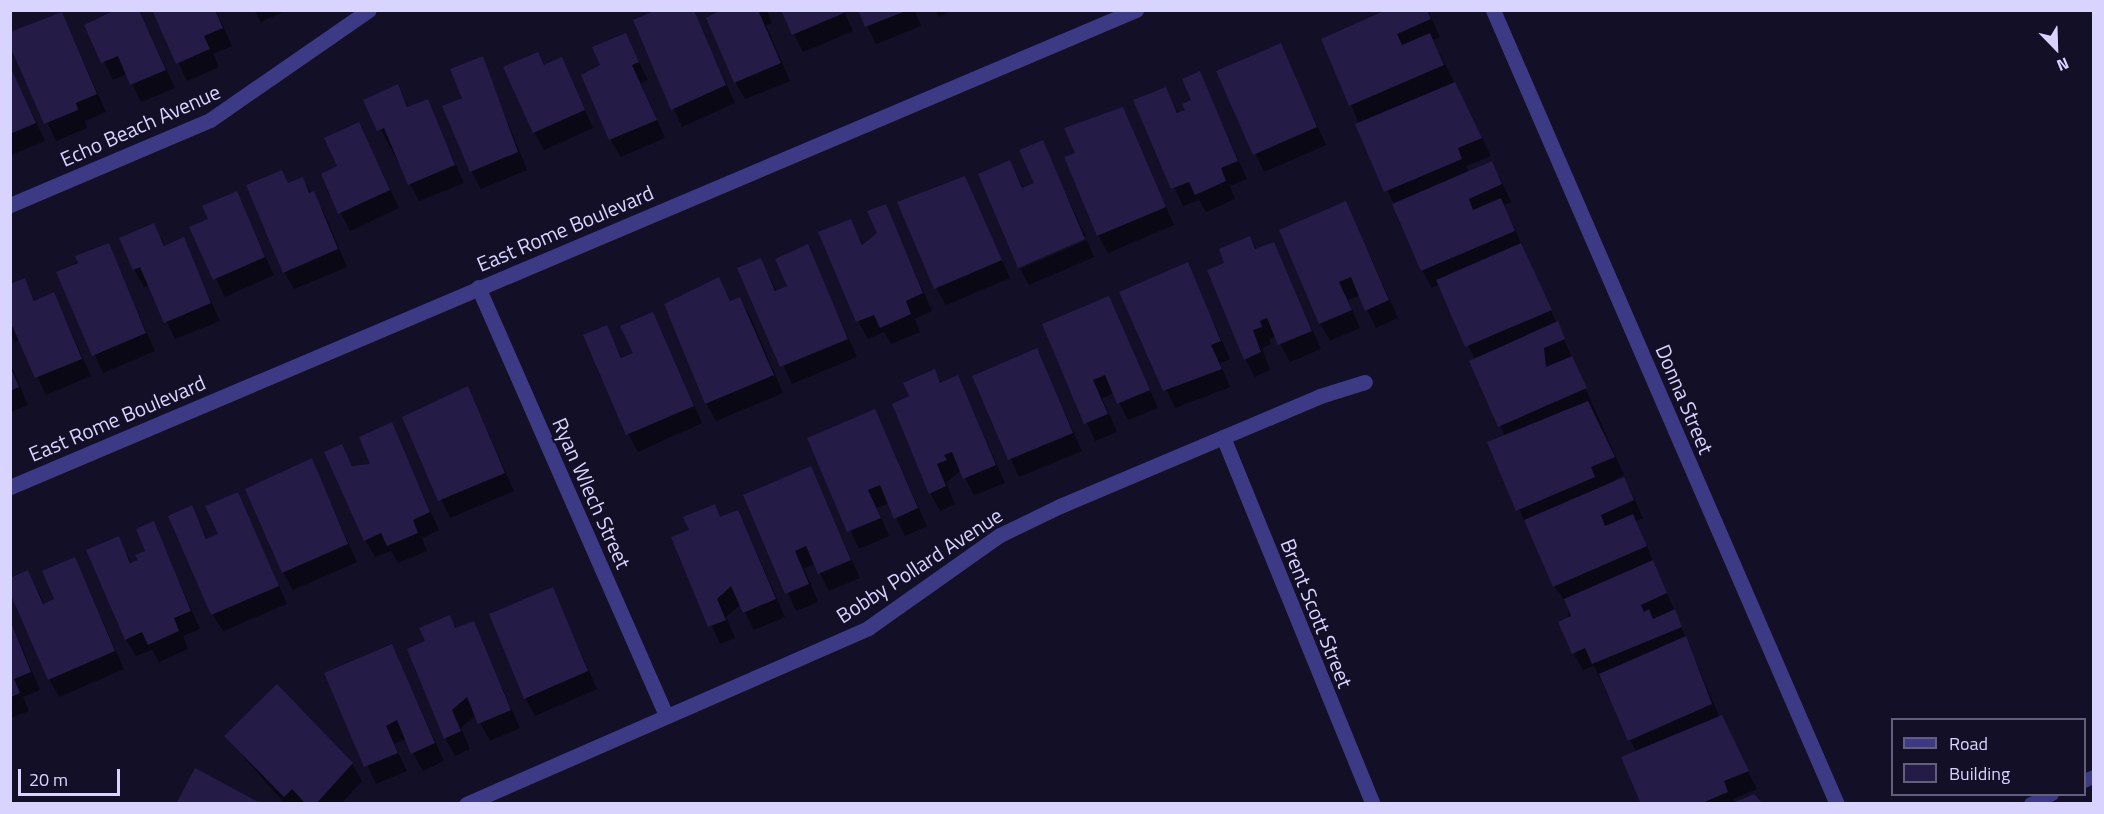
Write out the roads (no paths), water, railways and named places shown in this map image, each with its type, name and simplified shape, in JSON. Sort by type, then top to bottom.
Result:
[{"type":"street","name":"Echo Beach Avenue","points":[[10,205],[210,120],[369,10]]},
{"type":"street","name":"East Rome Boulevard","points":[[10,487],[1136,10]]},
{"type":"street","name":"Donna Street","points":[[1493,10],[1837,804]]},
{"type":"street","name":"Ryan Wlech Street","points":[[478,287],[666,716]]},
{"type":"street","name":"Bobby Pollard Avenue","points":[[466,804],[868,628],[1000,535],[1223,437],[1365,382]]},
{"type":"street","name":"Brent Scott Street","points":[[1223,437],[1373,804]]},
{"type":"lane","points":[[2031,804],[2050,796]]}]
